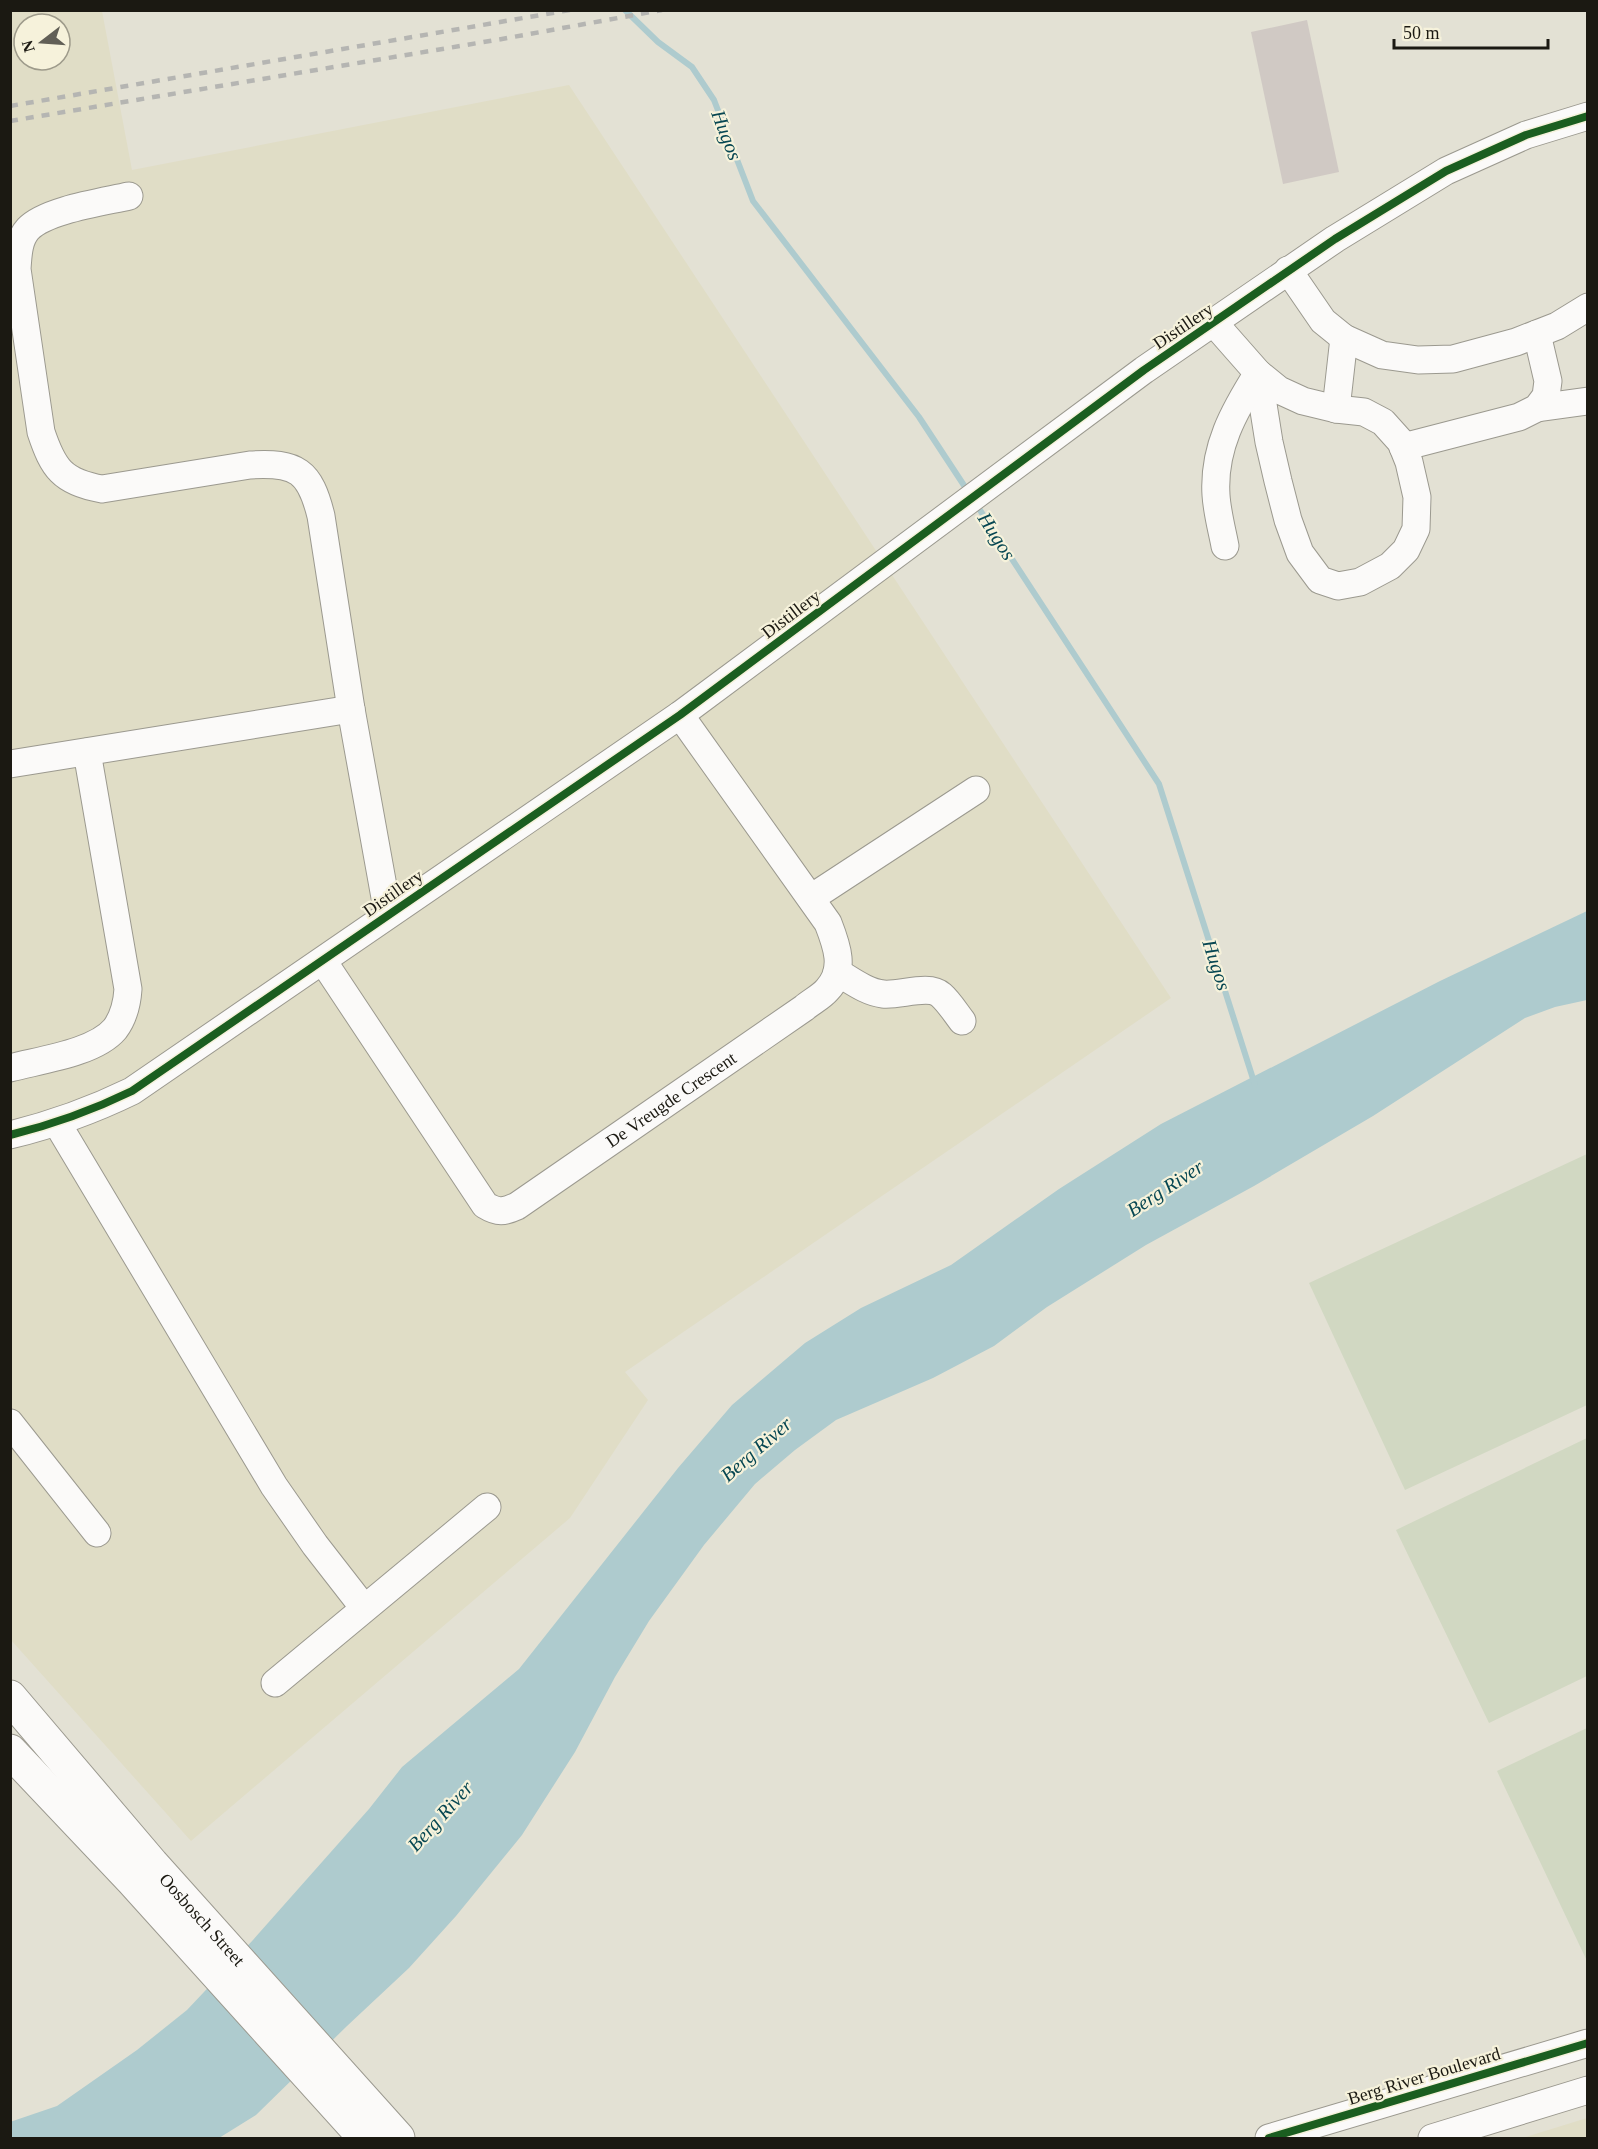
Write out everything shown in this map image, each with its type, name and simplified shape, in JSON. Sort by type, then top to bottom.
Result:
[{"type":"main road","name":"Oosbosch Street","points":[[10,1697],[142,1873],[365,2139]]},
{"type":"main road","name":"Oosbosch Street","points":[[10,1751],[142,1873],[398,2139]]},
{"type":"street","name":"Distillery","points":[[10,1135],[57,1123],[94,1110],[132,1091],[680,715],[1144,370],[1335,239],[1446,171],[1526,135],[1587,116]]},
{"type":"street","points":[[129,196],[43,217],[27,230],[19,247],[17,269],[41,432],[49,454],[62,473],[81,485],[102,489],[250,465],[272,464],[291,468],[305,477],[315,492],[321,516],[351,709],[388,914]]},
{"type":"street","points":[[1288,270],[1323,321],[1344,338],[1382,355],[1418,360],[1453,359],[1516,342],[1557,326],[1587,307]]},
{"type":"street","points":[[1214,323],[1258,373],[1279,390],[1303,401],[1336,409],[1364,412],[1383,422],[1401,442],[1417,497],[1416,529],[1406,550],[1390,566],[1360,582],[1338,586],[1320,580],[1300,553],[1288,520],[1269,442],[1258,373]]},
{"type":"street","points":[[1537,334],[1548,381],[1545,396],[1537,408]]},
{"type":"street","points":[[1336,409],[1344,338]]},
{"type":"street","points":[[1225,546],[1216,495],[1218,453],[1237,406],[1258,373]]},
{"type":"street","points":[[1403,447],[1519,417],[1537,408],[1587,401]]},
{"type":"street","points":[[10,764],[351,709]]},
{"type":"street","points":[[680,715],[828,923],[838,949],[837,972],[868,991],[882,994],[900,995],[932,990],[940,994],[962,1021]]},
{"type":"street","points":[[10,1068],[83,1049],[102,1040],[114,1030],[127,1004],[128,989],[87,752]]},
{"type":"street","points":[[811,898],[976,790]]},
{"type":"street","name":"De Vreugde Crescent","points":[[323,961],[485,1205],[495,1211],[505,1212],[517,1206],[804,1008],[827,990],[837,972]]},
{"type":"street","points":[[57,1123],[274,1486],[315,1545],[364,1608]]},
{"type":"street","points":[[10,1423],[97,1533]]},
{"type":"street","points":[[275,1683],[487,1507]]},
{"type":"street","name":"Berg River Boulevard","points":[[1269,2139],[1587,2043]]},
{"type":"street","points":[[1432,2139],[1587,2090]]},
{"type":"shaded area","points":[[10,11],[102,11],[132,170],[569,85],[1171,998],[625,1372],[648,1400],[570,1518],[191,1841],[11,1640]]},
{"type":"shaded area","points":[[1587,2118],[1587,2138],[1522,2138]]},
{"type":"green space","points":[[1587,1154],[1587,1405],[1405,1490],[1309,1283]]},
{"type":"green space","points":[[1587,1438],[1587,1676],[1489,1723],[1396,1530]]},
{"type":"green space","points":[[1587,1728],[1587,1961],[1497,1771]]},
{"type":"water","name":"Berg River","points":[[1587,911],[1587,1000],[1555,1007],[1525,1018],[1373,1116],[1254,1186],[1146,1245],[1047,1307],[994,1346],[933,1378],[836,1420],[795,1450],[755,1484],[704,1545],[649,1621],[615,1677],[575,1752],[522,1835],[456,1916],[409,1968],[256,2115],[219,2138],[11,2138],[10,2122],[57,2106],[137,2050],[187,2010],[253,1940],[369,1809],[402,1767],[519,1669],[678,1468],[732,1405],[805,1343],[861,1308],[951,1265],[1059,1189],[1161,1124],[1440,981]]},
{"type":"building","points":[[1307,20],[1339,172],[1283,184],[1251,32]]},
{"type":"waterway","name":"Hugos","points":[[625,10],[658,42],[692,67],[714,100],[753,201],[919,417],[969,493]]},
{"type":"waterway","name":"Hugos","points":[[976,504],[1159,784],[1255,1085]]},
{"type":"railway","points":[[10,106],[570,10]]},
{"type":"railway","points":[[10,121],[662,10]]},
{"type":"cycle path","points":[[10,1135],[72,1116],[132,1091],[680,715],[1144,370],[1335,239],[1446,171],[1526,135],[1588,116]]},
{"type":"cycle path","points":[[1269,2138],[1588,2043]]}]
